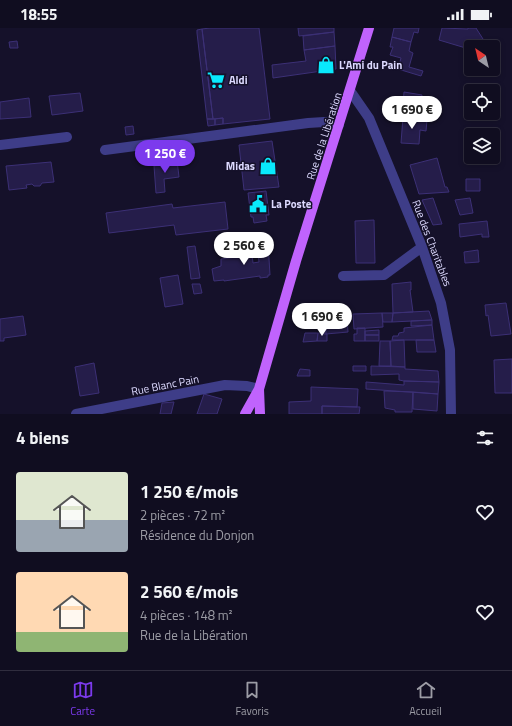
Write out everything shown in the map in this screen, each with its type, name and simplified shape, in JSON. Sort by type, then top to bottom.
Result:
[{"type":"main road","name":"Rue de la Libération","points":[[245,414],[259,389],[296,261],[351,92],[370,28]]},
{"type":"main road","name":"Rue de la Libération","points":[[259,389],[260,414]]},
{"type":"street","name":"Rue des Charitables","points":[[351,92],[369,118],[422,247],[441,303],[450,350],[451,414]]},
{"type":"street","points":[[105,150],[308,123],[324,122],[339,126]]},
{"type":"street","points":[[0,145],[68,138]]},
{"type":"street","points":[[344,276],[384,275],[422,247]]},
{"type":"street","name":"Rue Blanc Pain","points":[[76,414],[225,386],[259,389]]},
{"type":"building","points":[[259,28],[270,119],[223,124],[223,118],[213,119],[202,29]]},
{"type":"building","points":[[298,28],[334,28],[334,32],[299,36]]},
{"type":"building","points":[[394,28],[419,28],[418,33],[414,32],[411,42],[392,37]]},
{"type":"building","points":[[442,28],[476,28],[483,39],[464,40],[464,48],[439,40]]},
{"type":"building","points":[[202,29],[213,119],[207,119],[197,33],[197,30]]},
{"type":"building","points":[[334,32],[335,46],[304,50],[303,36]]},
{"type":"building","points":[[392,37],[411,42],[409,51],[413,53],[409,67],[423,71],[421,76],[398,69],[401,58],[390,55],[393,47],[390,47]]},
{"type":"building","points":[[17,41],[18,48],[10,48],[9,42]]},
{"type":"building","points":[[335,46],[336,69],[273,78],[272,65],[306,61],[304,50]]},
{"type":"building","points":[[404,92],[422,95],[420,119],[402,117]]},
{"type":"building","points":[[80,93],[83,111],[52,115],[49,96]]},
{"type":"building","points":[[29,98],[31,117],[0,119],[0,102]]},
{"type":"building","points":[[403,117],[427,120],[426,131],[420,130],[419,144],[401,143]]},
{"type":"building","points":[[223,118],[223,124],[215,125],[215,119]]},
{"type":"building","points":[[207,119],[215,119],[215,125],[208,126]]},
{"type":"building","points":[[133,126],[134,134],[126,135],[125,127]]},
{"type":"building","points":[[272,141],[279,187],[244,190],[239,145]]},
{"type":"building","points":[[437,158],[445,187],[447,187],[449,192],[419,194],[410,165]]},
{"type":"building","points":[[177,160],[179,177],[164,179],[165,192],[156,193],[154,166],[160,165],[159,162]]},
{"type":"building","points":[[51,162],[54,182],[42,183],[40,186],[34,186],[32,184],[26,185],[27,188],[9,190],[6,166]]},
{"type":"building","points":[[466,179],[480,179],[480,191],[466,191]]},
{"type":"building","name":"La Poste","points":[[266,191],[269,215],[266,215],[267,221],[254,223],[253,217],[251,217],[248,193]]},
{"type":"building","points":[[433,198],[442,224],[433,225],[422,200]]},
{"type":"building","points":[[470,198],[473,213],[460,215],[455,200]]},
{"type":"building","points":[[225,202],[228,229],[176,235],[174,225],[109,233],[106,213],[172,204],[173,208]]},
{"type":"building","points":[[374,220],[375,263],[356,263],[355,221]]},
{"type":"building","points":[[487,221],[489,237],[482,237],[482,234],[460,237],[459,224]]},
{"type":"building","points":[[268,243],[270,275],[268,275],[268,277],[260,278],[260,276],[214,281],[212,269],[221,266],[221,259],[252,255],[253,263],[259,262],[257,244]]},
{"type":"building","points":[[195,246],[200,278],[191,279],[187,247]]},
{"type":"building","points":[[478,250],[479,262],[465,263],[464,252]]},
{"type":"building","points":[[178,275],[183,304],[165,307],[160,278]]},
{"type":"building","points":[[411,282],[410,290],[413,312],[393,313],[392,284]]},
{"type":"building","points":[[192,284],[200,284],[202,293],[194,294]]},
{"type":"building","points":[[506,303],[511,334],[491,336],[485,305]]},
{"type":"building","points":[[429,311],[432,320],[392,322],[393,313]]},
{"type":"building","points":[[382,313],[393,313],[392,322],[383,322]]},
{"type":"building","points":[[382,313],[383,327],[354,329],[353,314]]},
{"type":"building","points":[[23,316],[26,335],[4,338],[4,341],[0,341],[0,319]]},
{"type":"building","points":[[347,318],[348,332],[326,334],[325,320]]},
{"type":"building","points":[[432,320],[432,325],[411,326],[411,321]]},
{"type":"building","points":[[322,321],[325,321],[326,334],[323,334]]},
{"type":"building","points":[[432,325],[434,340],[392,340],[393,336],[398,336],[399,333],[404,332],[404,328]]},
{"type":"building","points":[[357,328],[365,328],[365,341],[354,341],[354,334],[357,334]]},
{"type":"building","points":[[379,330],[379,335],[365,335],[365,331]]},
{"type":"building","points":[[305,333],[318,333],[317,341],[303,342]]},
{"type":"building","points":[[318,333],[327,334],[327,341],[317,341]]},
{"type":"building","points":[[365,335],[379,335],[379,341],[365,341]]},
{"type":"building","points":[[404,340],[405,367],[391,366],[390,341]]},
{"type":"building","points":[[416,340],[434,340],[436,352],[417,352]]},
{"type":"building","points":[[380,341],[390,341],[391,366],[379,366]]},
{"type":"building","points":[[512,359],[512,393],[495,393],[494,360]]},
{"type":"building","points":[[94,363],[99,393],[80,396],[75,367]]},
{"type":"building","points":[[353,366],[366,366],[366,371],[353,371]]},
{"type":"building","points":[[371,366],[405,367],[405,369],[438,371],[439,382],[399,380],[399,374],[371,375]]},
{"type":"building","points":[[300,369],[310,370],[310,376],[297,376]]},
{"type":"building","points":[[404,381],[439,382],[438,394],[366,389],[366,382],[404,385]]},
{"type":"building","points":[[311,387],[358,389],[357,407],[322,406],[322,414],[289,414],[289,402],[311,401]]},
{"type":"building","points":[[384,391],[413,392],[412,412],[395,412],[395,410],[385,408]]},
{"type":"building","points":[[413,392],[438,394],[437,411],[413,409]]},
{"type":"building","points":[[204,394],[222,399],[217,414],[197,414]]},
{"type":"building","points":[[174,402],[171,414],[160,414],[162,403]]},
{"type":"building","points":[[322,406],[360,407],[359,414],[322,414]]},
{"type":"place","name":"L'Ami du Pain","points":[[326,65]]},
{"type":"place","name":"Aldi","points":[[216,80]]},
{"type":"place","name":"Midas","points":[[268,166]]},
{"type":"place","name":"La Poste","points":[[258,204]]}]
